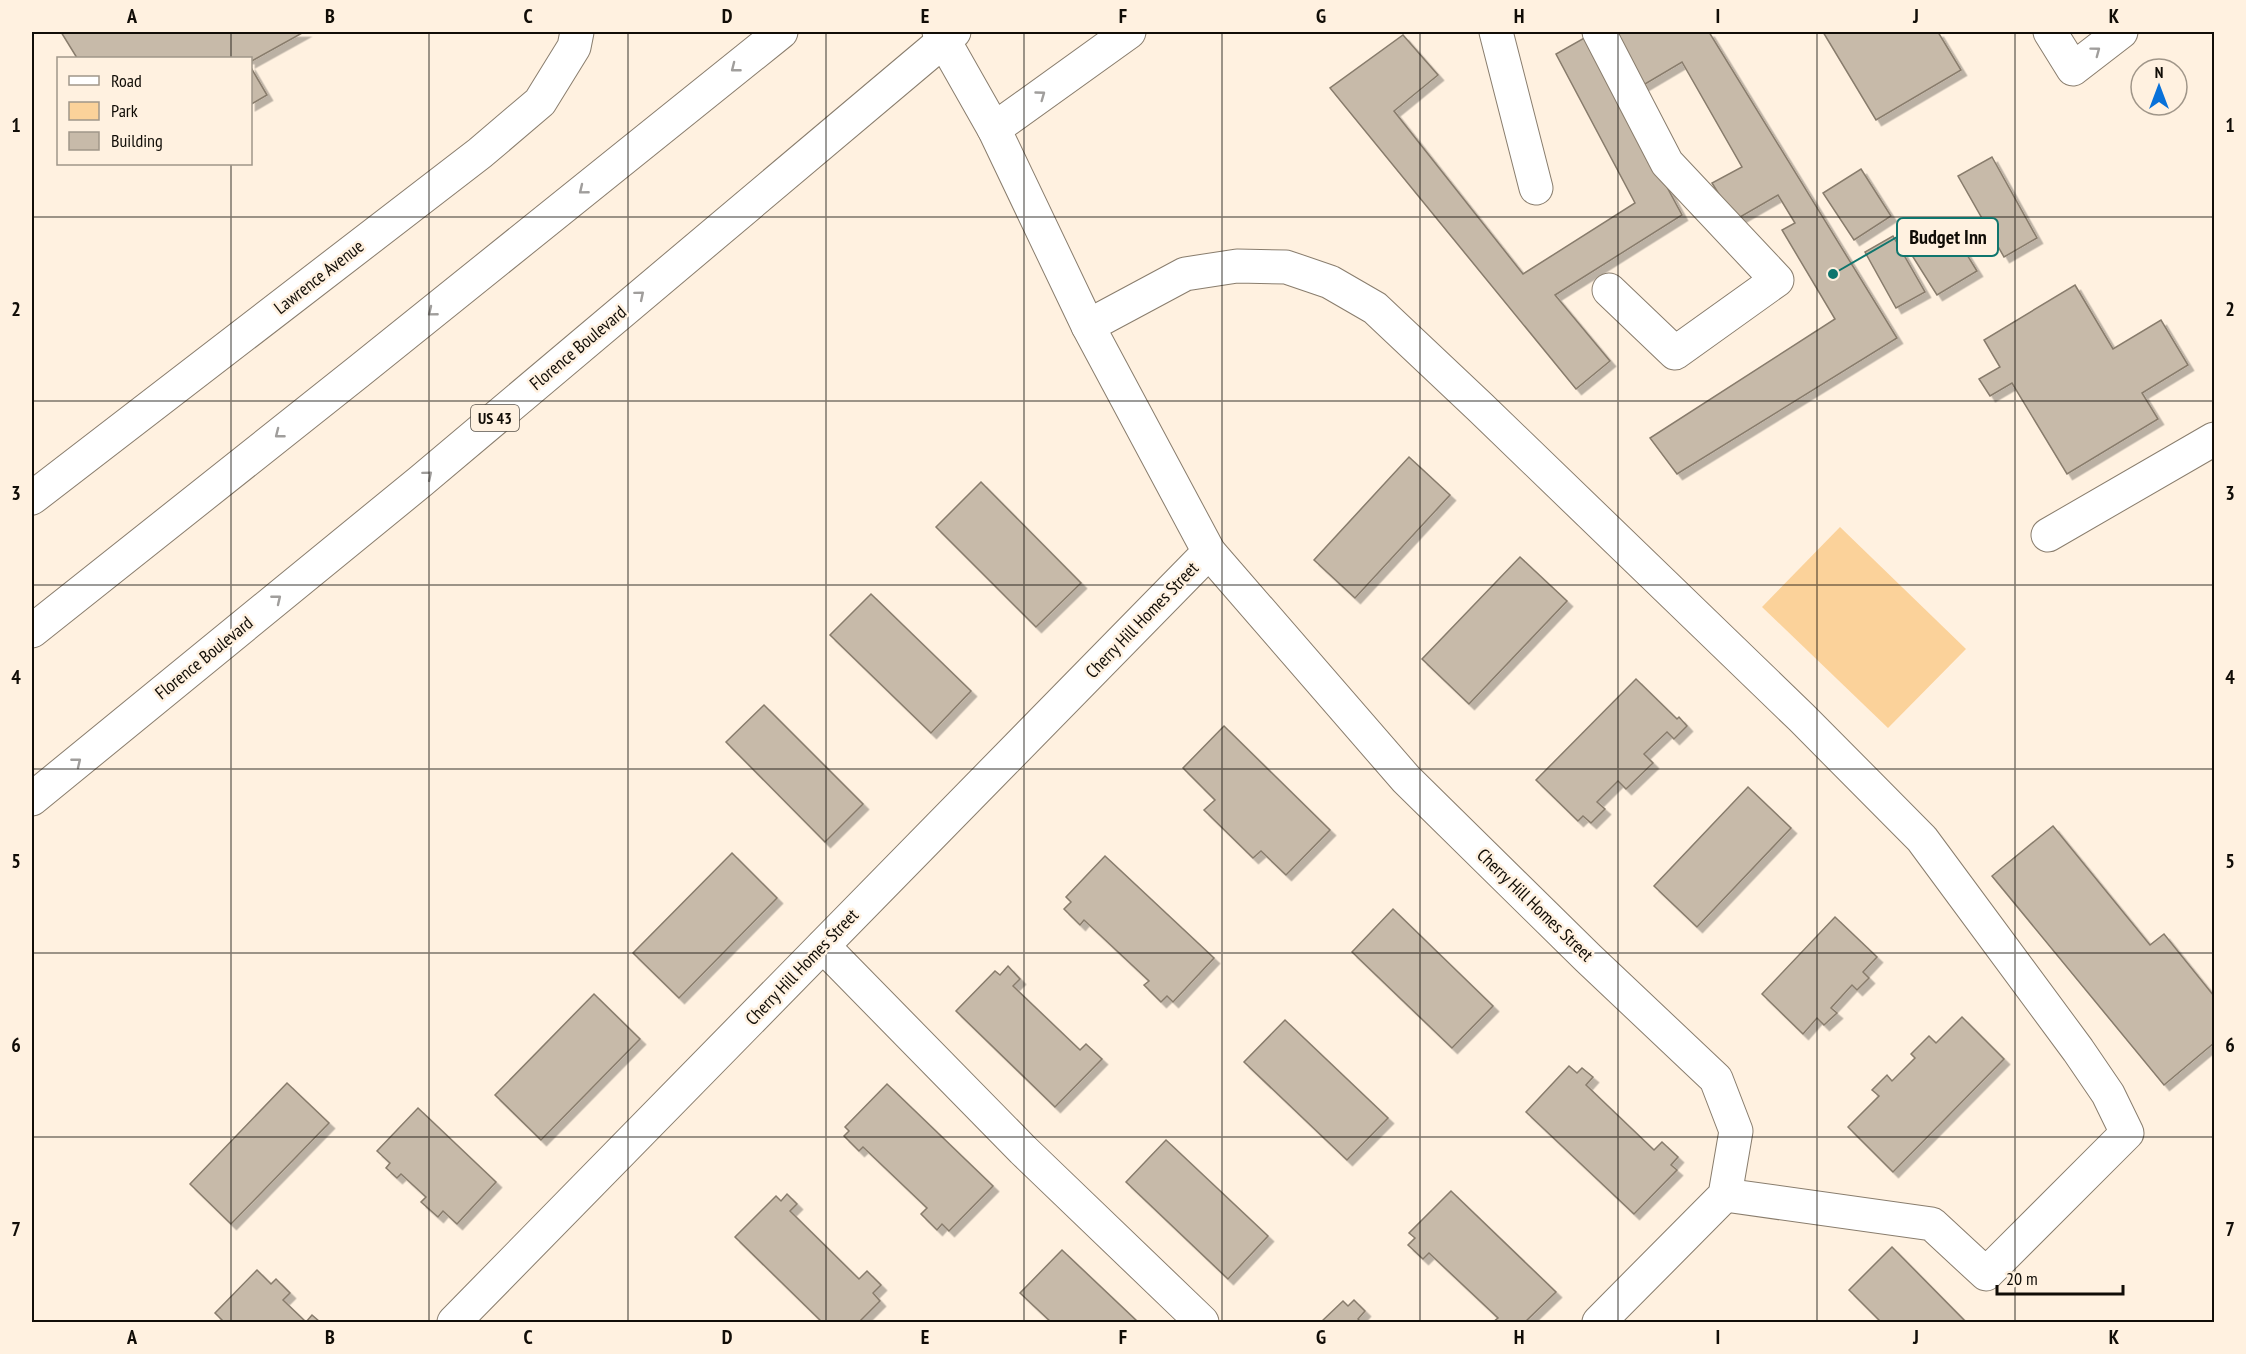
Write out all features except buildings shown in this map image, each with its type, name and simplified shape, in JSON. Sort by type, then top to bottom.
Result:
[{"type":"main road","name":"Lawrence Avenue","points":[[32,498],[480,153],[540,102],[574,46],[577,32]]},
{"type":"main road","points":[[32,631],[781,32]]},
{"type":"main road","points":[[994,129],[1129,32]]},
{"type":"main road","points":[[1496,32],[1536,188]]},
{"type":"main road","points":[[1599,32],[1667,163],[1777,280],[1675,353],[1609,290]]},
{"type":"main road","points":[[2062,36],[2073,69],[2121,32]]},
{"type":"main road","points":[[950,33],[1088,326],[1209,552]]},
{"type":"main road","name":"Florence Boulevard","points":[[32,799],[430,473],[950,33]]},
{"type":"main road","points":[[1088,326],[1185,274],[1237,266],[1286,267],[1330,282],[1375,308],[1802,718],[1922,839],[2078,1050],[2108,1094],[2127,1133],[1986,1274],[1932,1224],[1725,1196],[1599,1323]]},
{"type":"main road","points":[[2048,535],[2214,439]]},
{"type":"main road","name":"Cherry Hill Homes Street","points":[[454,1323],[1209,552],[1406,779],[1580,950],[1716,1079],[1736,1131],[1725,1196]]},
{"type":"main road","points":[[823,946],[1023,1150],[1202,1323]]},
{"type":"green space","points":[[1840,527],[1966,649],[1888,728],[1762,607]]},
{"type":"place","name":"Budget Inn","points":[[1833,274]]}]
